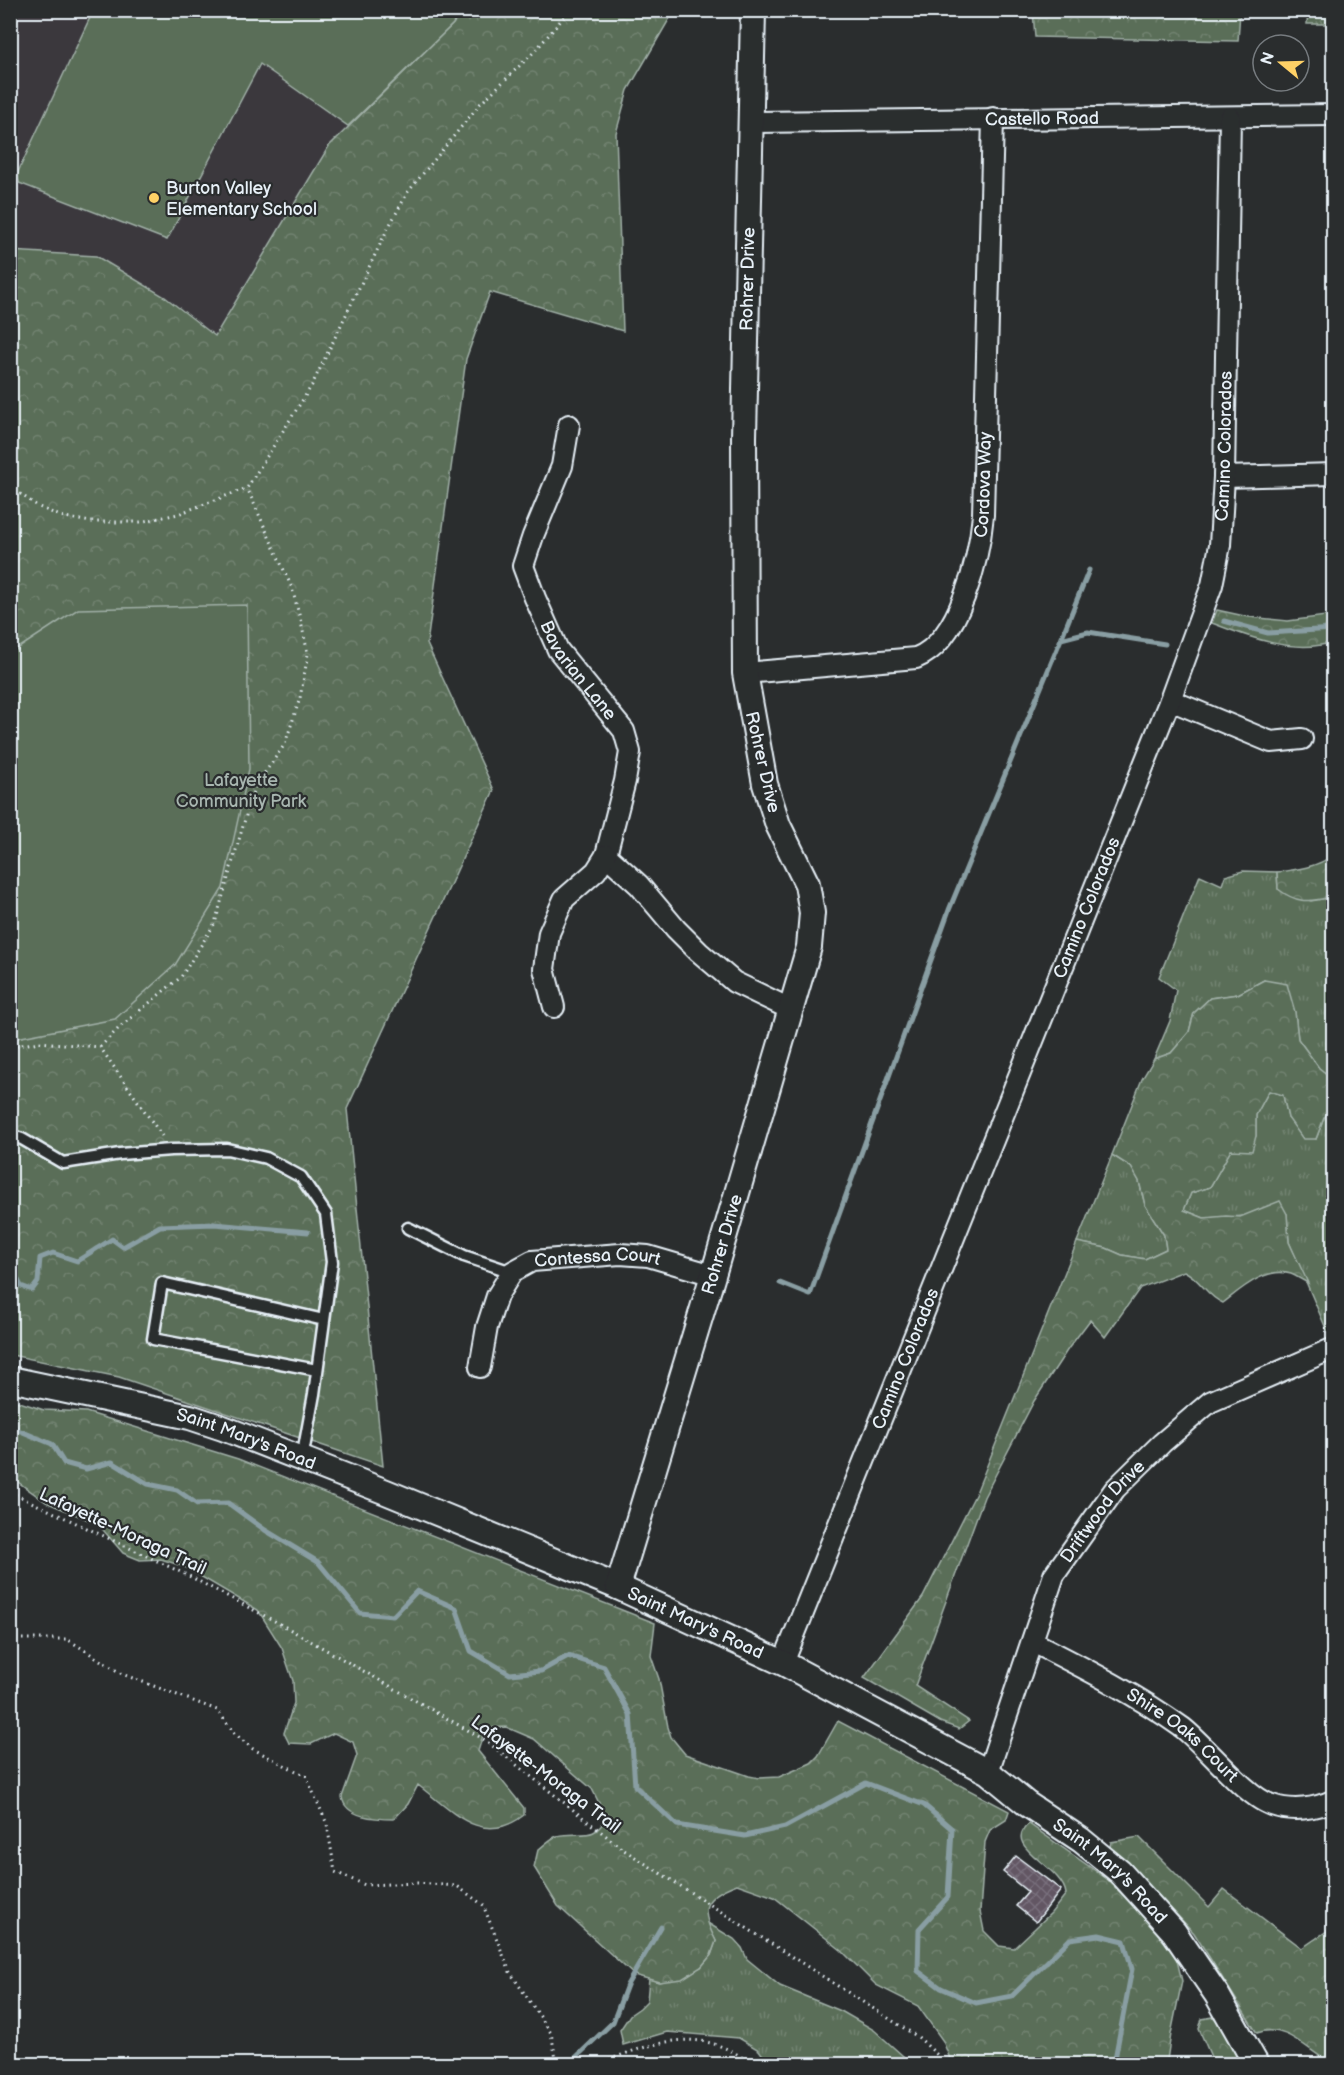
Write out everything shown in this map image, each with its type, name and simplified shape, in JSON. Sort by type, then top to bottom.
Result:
[{"type":"street","name":"Rohrer Drive","points":[[618,1587],[792,1010],[809,947],[812,913],[807,884],[778,825],[765,784],[745,673],[744,437],[753,10]]},
{"type":"street","name":"Castello Road","points":[[750,122],[1334,115]]},
{"type":"street","name":"Camino Colorados","points":[[783,1663],[1170,700],[1212,585],[1220,545],[1224,477],[1230,117]]},
{"type":"street","name":"Cordova Way","points":[[745,673],[916,658],[926,654],[937,644],[951,624],[965,595],[981,539],[983,515],[993,118]]},
{"type":"street","name":"Bavarian Lane","points":[[569,426],[562,466],[523,566],[558,650],[624,731],[630,752],[625,782],[606,855]]},
{"type":"street","points":[[1224,477],[1334,474]]},
{"type":"street","points":[[1170,700],[1271,742],[1302,738]]},
{"type":"street","points":[[554,1008],[544,969],[549,933],[564,899],[596,871],[606,855],[639,885],[676,929],[716,967],[734,981],[792,1010]]},
{"type":"street","name":"Contessa Court","points":[[480,1367],[487,1327],[497,1296],[512,1272],[532,1261],[620,1254],[648,1256],[713,1275]]},
{"type":"street","name":"Driftwood Drive","points":[[988,1772],[1054,1575],[1115,1489],[1162,1443],[1210,1402],[1334,1348]]},
{"type":"street","name":"Saint Mary's Road","points":[[10,1378],[190,1417],[302,1459],[618,1587],[783,1663],[988,1772],[1027,1804],[1081,1840],[1120,1872],[1174,1932],[1217,1995],[1256,2064]]},
{"type":"street","name":"Shire Oaks Court","points":[[1033,1642],[1096,1674],[1183,1729],[1249,1791],[1269,1805],[1292,1810],[1324,1805],[1334,1800]]},
{"type":"lane","points":[[10,1135],[22,1139],[63,1163],[120,1154],[227,1149],[266,1158],[301,1177],[326,1214],[332,1262],[302,1459]]},
{"type":"lane","points":[[408,1228],[464,1256],[512,1272]]},
{"type":"lane","points":[[317,1370],[153,1339],[162,1282],[324,1320]]},
{"type":"path","points":[[10,487],[39,507],[60,516],[90,522],[140,522],[168,516],[247,488],[312,385],[388,228],[408,192],[480,104],[535,51],[570,10]]},
{"type":"path","points":[[10,1047],[39,1042],[100,1047],[121,1026],[181,977],[215,923],[254,788],[285,744],[300,698],[308,654],[292,588],[247,488]]},
{"type":"path","points":[[100,1047],[171,1150]]},
{"type":"path","name":"Lafayette-Moraga Trail","points":[[10,1492],[189,1576],[284,1626],[484,1740],[624,1850],[918,2037],[947,2064]]},
{"type":"path","points":[[10,1639],[67,1639],[122,1674],[217,1710],[235,1734],[253,1749],[306,1776],[327,1824],[335,1872],[365,1885],[417,1882],[457,1886],[483,1905],[510,1972],[551,2033],[557,2064]]},
{"type":"path","points":[[598,2064],[650,2044],[680,2039],[722,2045],[751,2064]]},
{"type":"shaded area","name":"Burton Valley Elementary School","points":[[10,11],[463,11],[453,24],[329,146],[215,336],[165,297],[96,256],[11,251]]},
{"type":"green space","points":[[93,10],[458,11],[453,24],[348,126],[260,64],[167,240],[19,183],[17,174]]},
{"type":"green space","name":"Lafayette Community Park","points":[[463,11],[674,11],[628,90],[616,133],[623,331],[490,292],[466,359],[427,644],[494,790],[347,1109],[383,1466],[119,1377],[11,1355],[10,251],[96,256],[165,297],[215,336],[329,146],[453,24]]},
{"type":"green space","points":[[1033,11],[1240,11],[1238,41],[1035,37]]},
{"type":"green space","points":[[1308,11],[1333,11],[1333,24],[1307,24]]},
{"type":"green space","points":[[247,605],[249,769],[223,888],[175,965],[115,1019],[11,1039],[11,653],[78,609]]},
{"type":"green space","points":[[1217,610],[1249,617],[1288,621],[1333,615],[1333,642],[1303,646],[1256,639],[1212,623]]},
{"type":"green space","points":[[1333,855],[1333,897],[1298,900],[1278,889],[1277,872],[1314,865]]},
{"type":"green space","points":[[1243,871],[1277,872],[1278,889],[1311,901],[1333,897],[1333,1079],[1319,1068],[1298,1039],[1295,1012],[1264,980],[1238,994],[1210,998],[1194,1013],[1189,1032],[1171,1053],[1154,1059],[1170,1021],[1176,990],[1159,977],[1200,875],[1222,885],[1225,876]]},
{"type":"green space","points":[[1264,980],[1287,984],[1295,1012],[1298,1039],[1319,1068],[1333,1079],[1333,1107],[1324,1118],[1316,1139],[1303,1139],[1288,1118],[1283,1095],[1269,1091],[1256,1115],[1256,1136],[1252,1151],[1231,1150],[1210,1187],[1191,1193],[1184,1210],[1204,1218],[1240,1217],[1280,1201],[1287,1214],[1289,1242],[1308,1283],[1291,1274],[1272,1273],[1254,1280],[1223,1303],[1184,1271],[1140,1288],[1105,1337],[1090,1320],[1034,1401],[984,1497],[915,1686],[969,1721],[959,1729],[940,1722],[864,1678],[923,1597],[976,1493],[1077,1242],[1145,1259],[1166,1249],[1164,1235],[1145,1205],[1139,1181],[1131,1167],[1112,1155],[1142,1079],[1154,1059],[1171,1053],[1189,1032],[1194,1013],[1210,998],[1238,994]]},
{"type":"green space","points":[[1269,1091],[1283,1095],[1288,1118],[1316,1139],[1324,1118],[1333,1107],[1333,1336],[1330,1338],[1289,1242],[1287,1214],[1204,1218],[1184,1210],[1191,1193],[1210,1187],[1231,1150],[1256,1136],[1256,1115]]},
{"type":"green space","points":[[1112,1155],[1131,1167],[1139,1181],[1145,1205],[1164,1235],[1166,1249],[1145,1259],[1077,1242]]},
{"type":"green space","points":[[10,1399],[44,1410],[86,1412],[238,1459],[655,1623],[651,1656],[659,1679],[671,1737],[685,1754],[749,1776],[779,1777],[811,1763],[818,1756],[838,1721],[1009,1811],[1006,1820],[990,1830],[985,1842],[980,1911],[984,1931],[999,1946],[1014,1948],[1051,1913],[1066,1894],[1055,1874],[1027,1849],[1022,1841],[1022,1832],[1029,1824],[1107,1879],[1143,1916],[1176,1956],[1182,1981],[1171,2034],[1168,2064],[952,2064],[943,2041],[918,2006],[876,1985],[841,1950],[774,1897],[737,1884],[717,1894],[710,1899],[707,1905],[707,1920],[716,1941],[711,1955],[701,1967],[682,1979],[659,1982],[634,1975],[558,1906],[534,1867],[538,1850],[552,1838],[591,1833],[602,1825],[606,1817],[592,1789],[534,1739],[506,1727],[490,1728],[484,1732],[478,1751],[524,1808],[524,1815],[509,1824],[494,1828],[481,1827],[468,1822],[418,1785],[408,1804],[394,1819],[363,1816],[349,1809],[342,1797],[357,1755],[353,1742],[334,1733],[311,1744],[289,1743],[284,1733],[294,1703],[293,1681],[282,1648],[258,1610],[185,1567],[161,1559],[140,1560],[123,1553],[98,1524],[46,1502],[11,1477]]},
{"type":"green space","points":[[1139,1837],[1209,1907],[1224,1889],[1302,1948],[1333,1927],[1333,2064],[1288,2035],[1268,2031],[1257,2033],[1194,1933],[1159,1896],[1109,1851],[1111,1842]]},
{"type":"green space","points":[[706,1922],[734,1939],[742,1948],[747,1959],[780,1986],[841,2011],[874,2030],[912,2064],[769,2064],[759,2050],[739,2038],[667,2032],[623,2045],[620,2030],[630,2015],[647,2001],[649,1979],[659,1982],[701,1967],[711,1955],[716,1941]]},
{"type":"green space","points":[[1213,2017],[1219,2022],[1241,2064],[1211,2064],[1212,2059],[1199,2029],[1202,2019]]},
{"type":"building","points":[[1016,1856],[1061,1890],[1036,1922],[1016,1906],[1028,1892],[1003,1872]]},
{"type":"waterway","points":[[1061,639],[1089,570]]},
{"type":"waterway","points":[[1224,621],[1268,633],[1334,629]]},
{"type":"waterway","points":[[780,1283],[810,1295],[949,910],[1061,639],[1088,632],[1165,644]]},
{"type":"waterway","points":[[10,1269],[12,1268],[21,1286],[32,1290],[38,1282],[40,1258],[53,1253],[77,1261],[112,1239],[123,1247],[160,1226],[214,1224],[308,1232]]},
{"type":"waterway","points":[[10,1422],[18,1430],[52,1444],[64,1463],[86,1469],[112,1462],[148,1484],[177,1490],[197,1504],[228,1503],[265,1530],[318,1562],[360,1613],[393,1616],[417,1591],[456,1608],[471,1651],[510,1674],[541,1671],[568,1656],[604,1667],[630,1714],[635,1786],[677,1825],[745,1836],[785,1827],[866,1783],[924,1805],[952,1829],[948,1897],[919,1929],[918,1971],[941,1988],[976,2003],[1012,1996],[1070,1939],[1099,1935],[1124,1941],[1132,1969],[1114,2064]]},
{"type":"waterway","points":[[569,2064],[613,2022],[627,1985],[661,1927]]},
{"type":"place","name":"Burton Valley Elementary School","points":[[154,198]]}]
